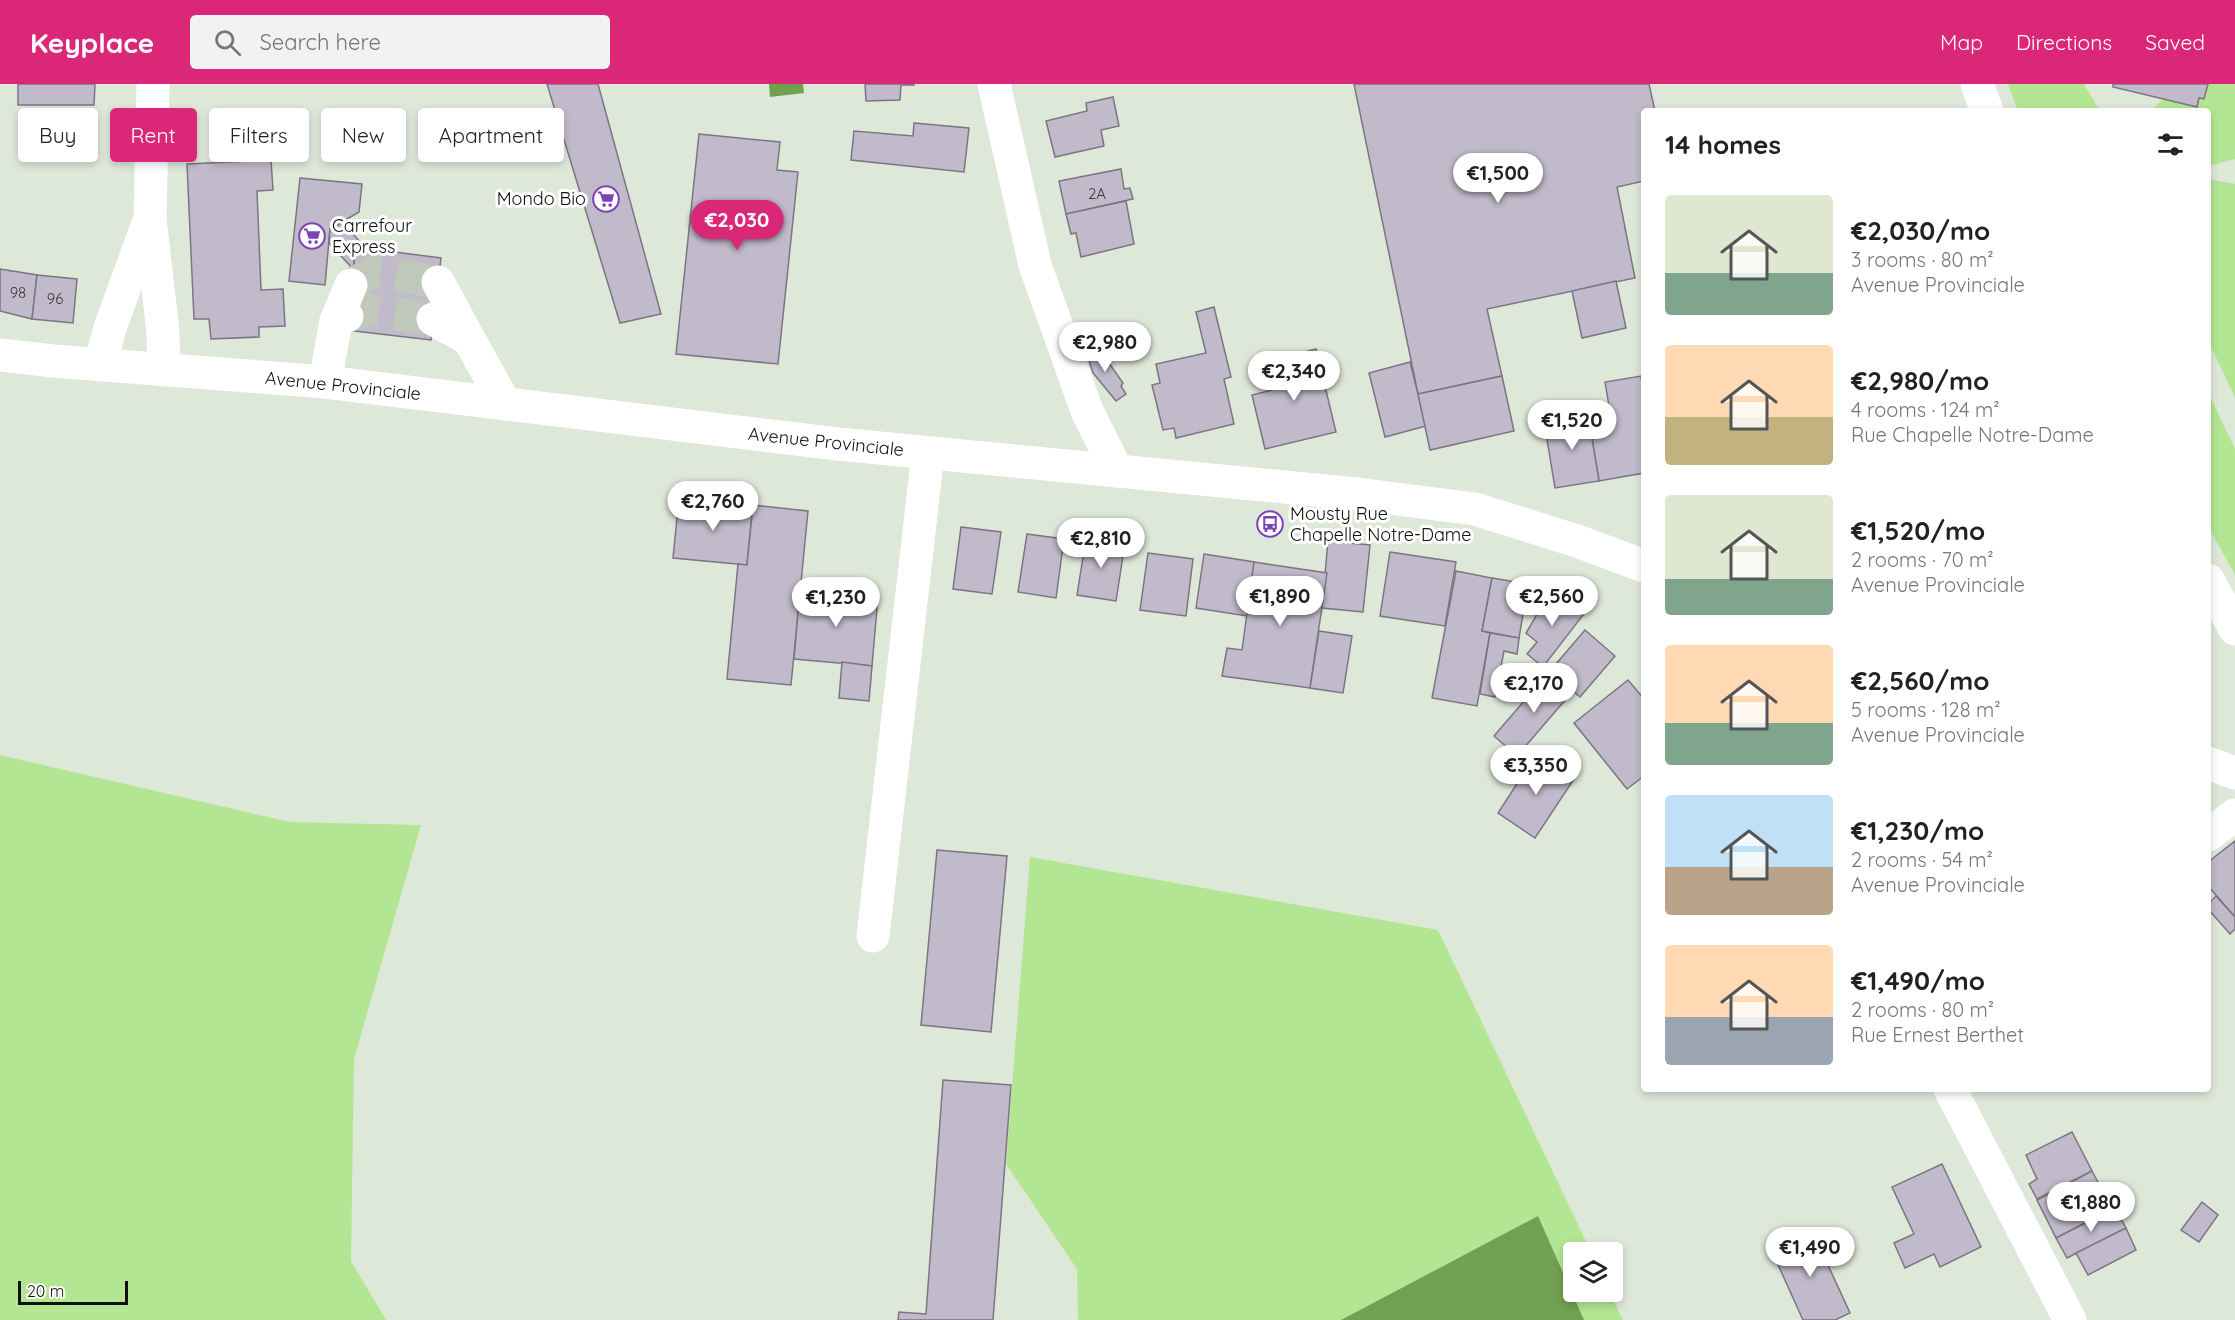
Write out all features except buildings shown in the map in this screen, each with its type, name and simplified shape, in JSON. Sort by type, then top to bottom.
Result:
[{"type":"main road","points":[[153,84],[150,219],[163,332],[164,370]]},
{"type":"main road","points":[[994,84],[1035,265],[1087,411],[1117,471]]},
{"type":"main road","points":[[1977,84],[1986,108]]},
{"type":"main road","points":[[100,365],[110,328],[150,219]]},
{"type":"main road","points":[[438,282],[505,404]]},
{"type":"main road","points":[[325,382],[345,307]]},
{"type":"main road","points":[[433,319],[469,339]]},
{"type":"main road","name":"Avenue Provinciale","points":[[0,355],[325,382],[928,453],[1357,494],[1474,509],[1577,541],[1641,565]]},
{"type":"main road","points":[[873,936],[928,453]]},
{"type":"main road","points":[[2211,585],[2235,629]]},
{"type":"main road","points":[[2211,764],[2235,772]]},
{"type":"main road","points":[[2211,833],[2235,815]]},
{"type":"main road","points":[[1952,1092],[2070,1320]]},
{"type":"shaded area","points":[[769,84],[803,84],[804,93],[770,97]]},
{"type":"shaded area","points":[[2008,84],[2084,84],[2098,108],[2017,108]]},
{"type":"shaded area","points":[[2177,84],[2235,84],[2235,159],[2211,165],[2211,108],[2154,108]]},
{"type":"shaded area","points":[[2211,180],[2235,184],[2235,398],[2211,346]]},
{"type":"shaded area","points":[[2211,398],[2235,449],[2235,575],[2211,531]]},
{"type":"shaded area","points":[[0,755],[290,822],[421,825],[354,1059],[351,1261],[386,1320],[0,1320]]},
{"type":"shaded area","points":[[1030,857],[1438,930],[1586,1242],[1563,1242],[1563,1302],[1614,1302],[1623,1320],[1078,1320],[1077,1269],[1006,1164]]},
{"type":"shaded area","points":[[1538,1216],[1563,1273],[1563,1302],[1576,1302],[1584,1320],[1341,1320]]},
{"type":"tunnel","points":[[351,285],[374,272],[438,282]]},
{"type":"tunnel","points":[[347,316],[368,310],[433,319]]},
{"type":"place","name":"Mondo Bio","points":[[606,199]]},
{"type":"place","name":"Carrefour Express","points":[[312,236]]},
{"type":"place","name":"Mousty Rue Chapelle Notre-Dame","points":[[1270,524]]}]
